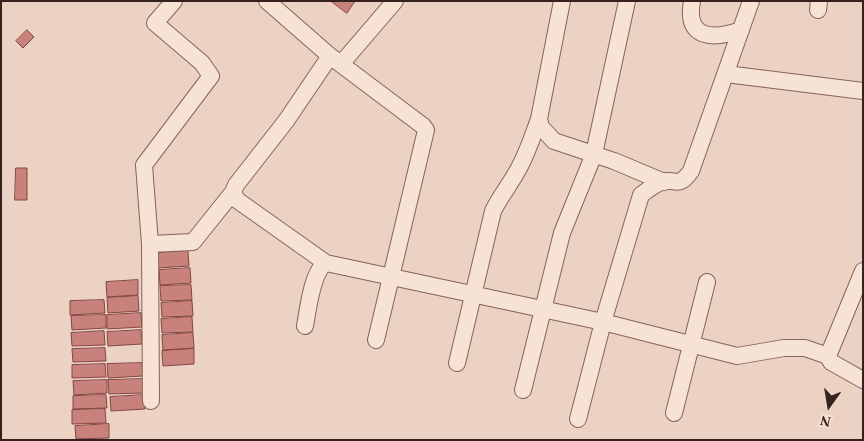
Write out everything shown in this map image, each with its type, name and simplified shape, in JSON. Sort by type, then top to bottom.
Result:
[{"type":"street","points":[[151,400],[150,244],[144,165],[210,76],[202,63],[155,23],[174,1]]},
{"type":"street","points":[[267,1],[336,61],[426,130],[376,340]]},
{"type":"street","points":[[150,244],[193,242],[286,121],[336,61],[395,1]]},
{"type":"street","points":[[457,363],[493,211],[504,189],[518,169],[539,119],[562,1]]},
{"type":"street","points":[[522,390],[541,309],[562,233],[594,154],[627,1]]},
{"type":"street","points":[[692,1],[690,15],[692,24],[703,34],[714,36],[727,35],[741,30]]},
{"type":"street","points":[[539,119],[541,127],[554,141],[594,154],[664,182],[676,183],[685,180],[691,172],[750,1]]},
{"type":"street","points":[[726,74],[863,91]]},
{"type":"street","points":[[578,419],[603,322],[641,195],[650,188],[664,182]]},
{"type":"street","points":[[233,192],[237,200],[326,262],[603,322],[738,356],[791,348],[805,348],[828,356],[831,362],[863,380]]},
{"type":"street","points":[[305,326],[316,275],[320,266],[326,262]]},
{"type":"street","points":[[828,356],[863,271]]},
{"type":"street","points":[[674,412],[707,282]]},
{"type":"building","points":[[331,1],[355,1],[347,13]]},
{"type":"building","points":[[27,30],[34,37],[23,48],[16,41]]},
{"type":"building","points":[[16,168],[27,168],[27,200],[15,200]]},
{"type":"building","points":[[188,251],[189,266],[158,268],[157,253]]},
{"type":"building","points":[[190,268],[191,283],[160,285],[159,270]]},
{"type":"building","points":[[138,280],[138,295],[107,297],[106,282]]},
{"type":"building","points":[[191,285],[192,300],[161,301],[160,286]]},
{"type":"building","points":[[138,296],[139,311],[108,313],[107,298]]},
{"type":"building","points":[[104,300],[105,313],[70,315],[70,301]]},
{"type":"building","points":[[192,301],[193,316],[162,317],[161,303]]},
{"type":"building","points":[[141,313],[142,327],[107,329],[107,315]]},
{"type":"building","points":[[106,315],[106,328],[72,330],[71,316]]},
{"type":"building","points":[[192,317],[193,332],[162,333],[161,319]]},
{"type":"building","points":[[141,330],[142,344],[108,346],[107,332]]},
{"type":"building","points":[[104,331],[105,345],[72,346],[71,333]]},
{"type":"building","points":[[193,333],[194,348],[163,350],[162,335]]},
{"type":"building","points":[[105,348],[106,361],[73,362],[72,349]]},
{"type":"building","points":[[194,349],[194,364],[163,366],[162,351]]},
{"type":"building","points":[[142,363],[143,376],[108,378],[107,364]]},
{"type":"building","points":[[105,364],[106,377],[72,378],[72,365]]},
{"type":"building","points":[[143,379],[143,393],[109,394],[108,380]]},
{"type":"building","points":[[107,380],[107,393],[74,395],[73,381]]},
{"type":"building","points":[[106,395],[107,408],[73,409],[73,396]]},
{"type":"building","points":[[144,395],[145,409],[111,411],[110,397]]},
{"type":"building","points":[[105,409],[106,423],[72,424],[72,410]]},
{"type":"building","points":[[109,424],[109,438],[76,439],[75,426]]}]
